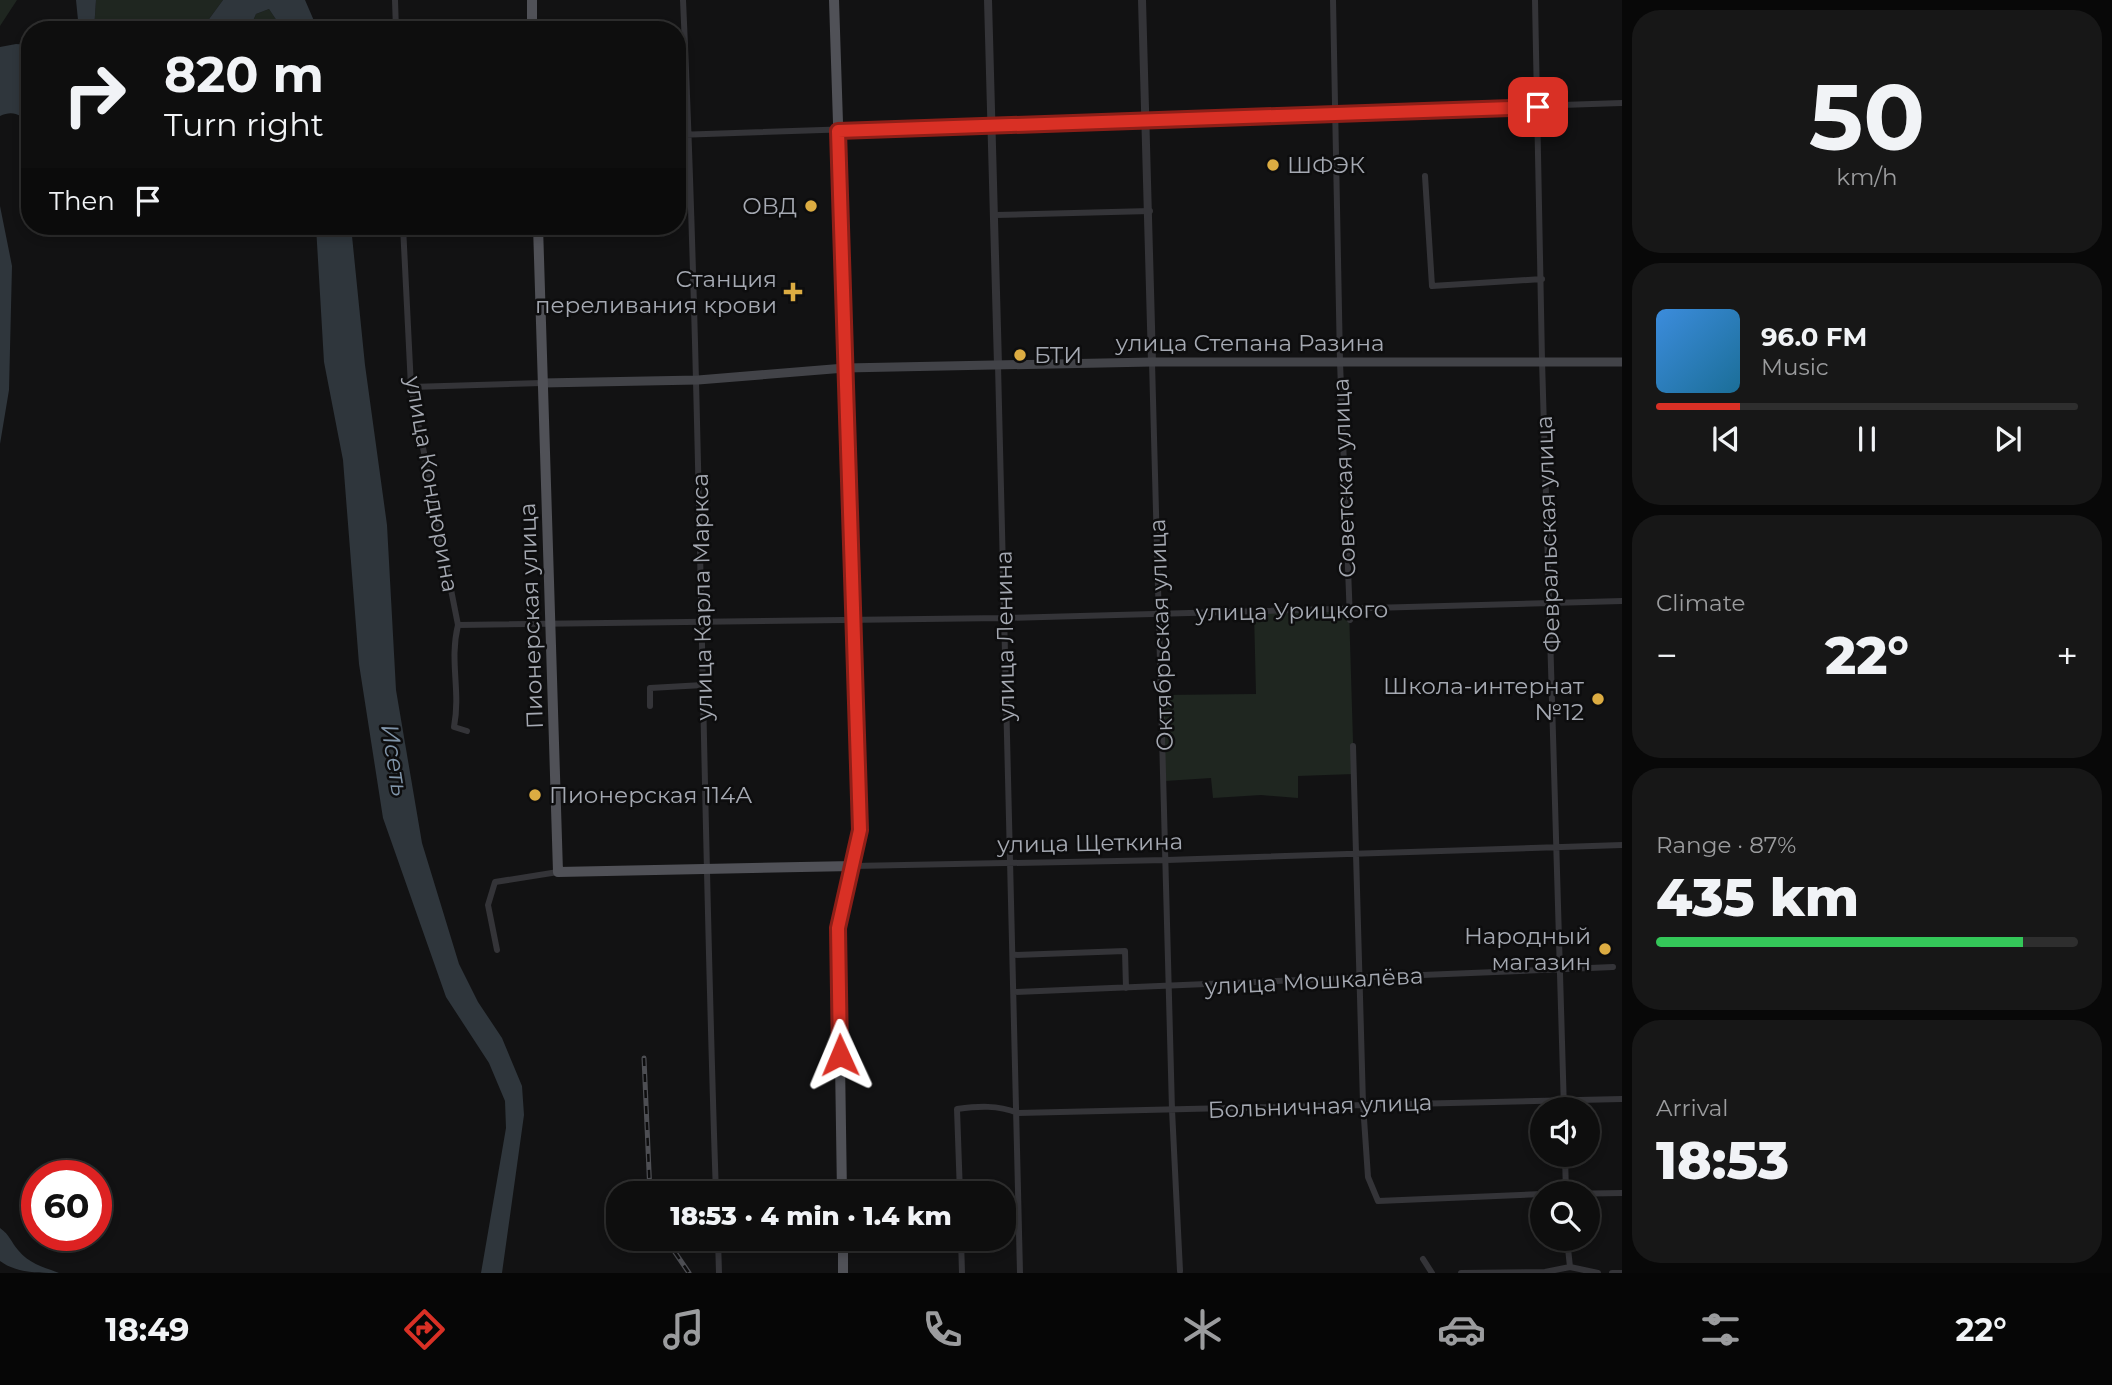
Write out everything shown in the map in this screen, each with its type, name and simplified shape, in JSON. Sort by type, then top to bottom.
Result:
[{"type":"main road","points":[[532,0],[533,21]]},
{"type":"main road","points":[[834,0],[860,830],[838,936],[842,1181]]},
{"type":"main road","name":"Пионерская улица","points":[[538,235],[558,872]]},
{"type":"main road","name":"улица Степана Разина","points":[[542,383],[698,380],[845,368],[1152,362],[1622,362]]},
{"type":"main road","name":"улица Щеткина","points":[[558,872],[853,866]]},
{"type":"main road","points":[[843,1251],[843,1273]]},
{"type":"street","points":[[395,0],[396,21]]},
{"type":"street","name":"улица Карла Маркса","points":[[683,0],[684,21]]},
{"type":"street","name":"улица Ленина","points":[[988,0],[1020,1273]]},
{"type":"street","name":"Октябрьская улица","points":[[1142,0],[1171,987],[1172,1110],[1180,1271]]},
{"type":"street","name":"Советская улица","points":[[1333,0],[1340,362],[1350,620]]},
{"type":"street","name":"Февральская улица","points":[[1535,0],[1542,360],[1564,1097]]},
{"type":"street","name":"улица Карла Маркса","points":[[686,68],[698,380],[705,868],[716,1181]]},
{"type":"street","points":[[689,135],[1622,103]]},
{"type":"street","points":[[1424,177],[1432,286],[1542,279]]},
{"type":"street","points":[[995,215],[1150,211]]},
{"type":"street","name":"улица Кондюрина","points":[[403,235],[411,387],[458,625],[452,650],[458,705],[454,727],[467,731]]},
{"type":"street","points":[[411,387],[542,383]]},
{"type":"street","name":"улица Урицкого","points":[[458,625],[1004,618],[1622,601]]},
{"type":"street","points":[[650,706],[650,688],[703,685]]},
{"type":"street","points":[[1353,746],[1363,1104],[1368,1177],[1378,1201],[1530,1195]]},
{"type":"street","name":"улица Щеткина","points":[[853,866],[1167,860],[1622,845]]},
{"type":"street","points":[[497,950],[488,905],[495,882],[558,872]]},
{"type":"street","points":[[1013,955],[1125,951],[1126,988]]},
{"type":"street","name":"улица Мошкалёва","points":[[1014,992],[1613,967]]},
{"type":"street","name":"Больничная улица","points":[[1600,1099],[1622,1099]]},
{"type":"street","name":"Больничная улица","points":[[960,1181],[957,1109],[1001,1106],[1018,1112],[1172,1110],[1530,1101]]},
{"type":"street","points":[[1600,1193],[1622,1193]]},
{"type":"street","points":[[718,1251],[719,1273]]},
{"type":"street","points":[[961,1251],[962,1273]]},
{"type":"street","points":[[1568,1251],[1570,1268]]},
{"type":"street","points":[[1423,1259],[1432,1273]]},
{"type":"street","points":[[1461,1273],[1545,1272],[1570,1268],[1598,1273]]},
{"type":"street","points":[[1612,1273],[1622,1273]]},
{"type":"shaded area","points":[[0,0],[17,0],[0,26]]},
{"type":"shaded area","points":[[96,0],[223,0],[208,21],[95,21]]},
{"type":"shaded area","points":[[269,9],[277,21],[253,21],[256,14]]},
{"type":"shaded area","points":[[1349,609],[1354,774],[1298,776],[1298,798],[1261,795],[1213,798],[1211,778],[1165,781],[1163,695],[1256,694],[1254,612]]},
{"type":"water","points":[[76,0],[96,0],[95,21],[78,21]]},
{"type":"water","points":[[223,0],[305,0],[314,21],[277,21],[269,9],[256,14],[253,21],[208,21]]},
{"type":"water","points":[[21,44],[21,117],[8,113],[0,116],[0,47]]},
{"type":"water","points":[[0,206],[12,266],[9,390],[0,444]]},
{"type":"water","name":"Исеть","points":[[317,235],[352,235],[365,365],[387,525],[396,690],[422,843],[459,964],[478,1002],[502,1038],[522,1086],[524,1115],[502,1273],[481,1273],[506,1128],[505,1101],[489,1063],[446,997],[383,818],[359,664],[343,460],[324,362]]},
{"type":"water","points":[[0,1228],[27,1259],[59,1273],[20,1270],[0,1261]]},
{"type":"railway","points":[[644,1058],[649,1181]]},
{"type":"railway","points":[[674,1251],[689,1273]]},
{"type":"place","name":"ШФЭК","points":[[1273,165]]},
{"type":"place","name":"ОВД","points":[[811,206]]},
{"type":"place","name":"Станция переливания крови","points":[[793,292]]},
{"type":"place","name":"БТИ","points":[[1020,355]]},
{"type":"place","name":"Школа-интернат №12","points":[[1598,699]]},
{"type":"place","name":"Пионерская 114А","points":[[535,795]]},
{"type":"place","name":"Народный магазин","points":[[1605,949]]},
{"type":"route","points":[[840,1055],[838,928],[860,841],[860,830],[838,131],[1538,107]]}]
